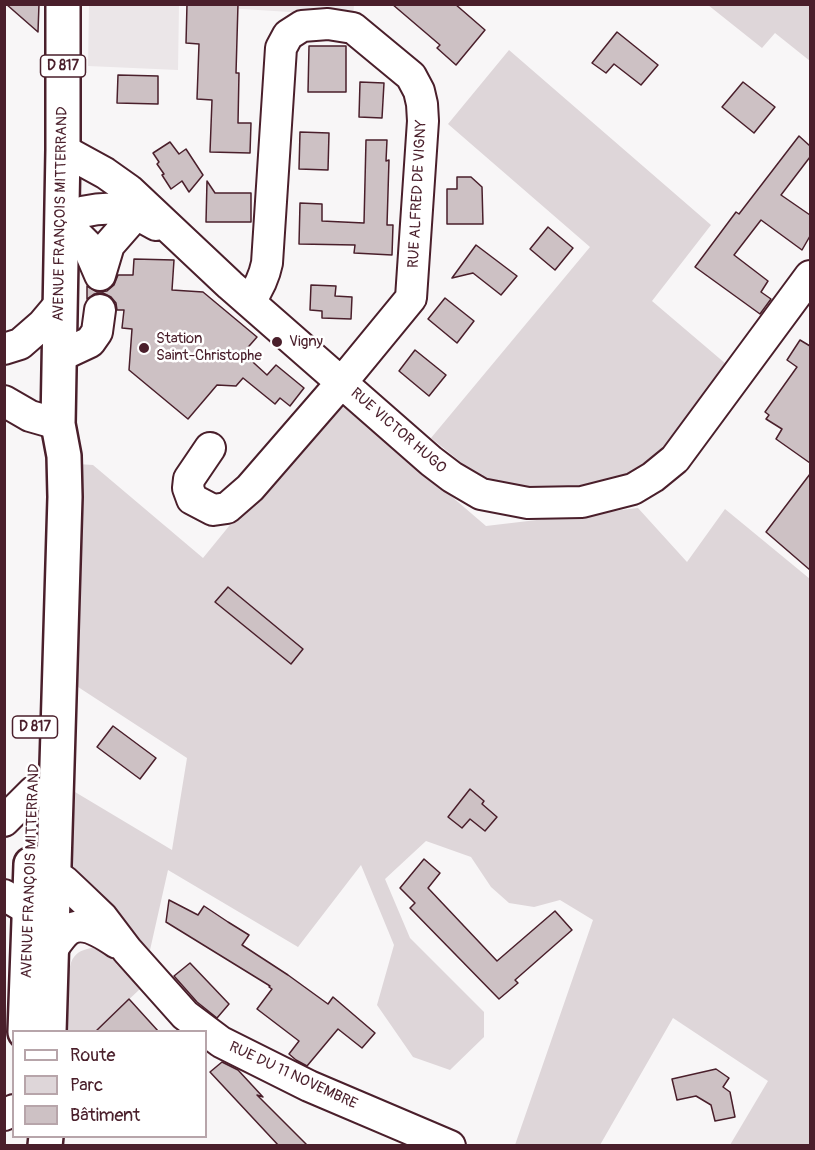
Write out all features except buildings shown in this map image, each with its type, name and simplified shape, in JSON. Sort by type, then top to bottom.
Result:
[{"type":"main road","name":"AVENUE FRANÇOIS MITTERRAND","points":[[49,1030],[64,497],[64,456],[58,424],[63,4]]},
{"type":"main road","name":"AVENUE FRANÇOIS MITTERRAND","points":[[26,1030],[17,902],[33,792],[45,454],[58,424]]},
{"type":"street","name":"RUE ALFRED DE VIGNY","points":[[210,448],[189,479],[188,488],[192,499],[213,510],[227,508],[250,488],[411,298],[423,122],[422,104],[419,91],[411,76],[353,28],[328,24],[302,26],[288,35],[281,48],[267,263],[264,278],[250,301]]},
{"type":"street","name":"RUE VICTOR HUGO","points":[[63,150],[105,172],[129,190],[143,217],[184,242],[431,461],[452,477],[481,494],[528,503],[582,502],[633,489],[653,477],[675,459],[810,276]]},
{"type":"street","name":"RUE VICTOR HUGO","points":[[61,219],[81,211],[140,210]]},
{"type":"street","points":[[61,219],[87,244],[100,275],[109,245],[140,210]]},
{"type":"street","points":[[4,349],[20,344],[43,324],[59,305]]},
{"type":"street","points":[[58,357],[90,342],[97,332],[100,310]]},
{"type":"street","points":[[4,401],[30,416],[58,424]]},
{"type":"street","points":[[4,821],[33,792]]},
{"type":"street","name":"RUE DU 11 NOVEMBRE","points":[[53,879],[64,881],[102,917],[127,950],[185,1015],[205,1030]]},
{"type":"street","points":[[51,951],[68,930],[76,927],[94,930],[127,950]]},
{"type":"street","name":"RUE DU 11 NOVEMBRE","points":[[207,1032],[221,1042],[309,1086],[450,1146]]},
{"type":"shaded area","points":[[89,5],[179,5],[178,70],[88,66]]},
{"type":"shaded area","points":[[179,5],[354,5],[353,16]]},
{"type":"green space","points":[[708,5],[810,5],[810,61],[775,33],[762,48]]},
{"type":"green space","points":[[509,50],[711,225],[652,301],[726,364],[663,450],[625,475],[594,484],[552,490],[514,490],[478,476],[431,438],[590,247],[448,124]]},
{"type":"green space","points":[[338,404],[345,405],[486,526],[638,508],[687,562],[725,509],[810,579],[810,1145],[730,1145],[768,1081],[673,1018],[600,1145],[515,1145],[593,920],[560,900],[534,907],[509,903],[491,887],[471,857],[426,841],[385,879],[410,938],[484,1012],[484,1037],[450,1070],[413,1057],[377,1005],[394,945],[361,865],[298,947],[168,870],[150,950],[70,869],[75,792],[172,850],[187,758],[75,685],[78,464],[93,465],[203,558],[322,412]]},
{"type":"green space","points":[[95,947],[111,958],[140,989],[103,1024],[109,1030],[67,1030],[69,971],[74,957],[83,950]]},
{"type":"place","name":"Vigny","points":[[277,342]]},
{"type":"place","name":"Station Saint-Christophe","points":[[144,348]]}]
